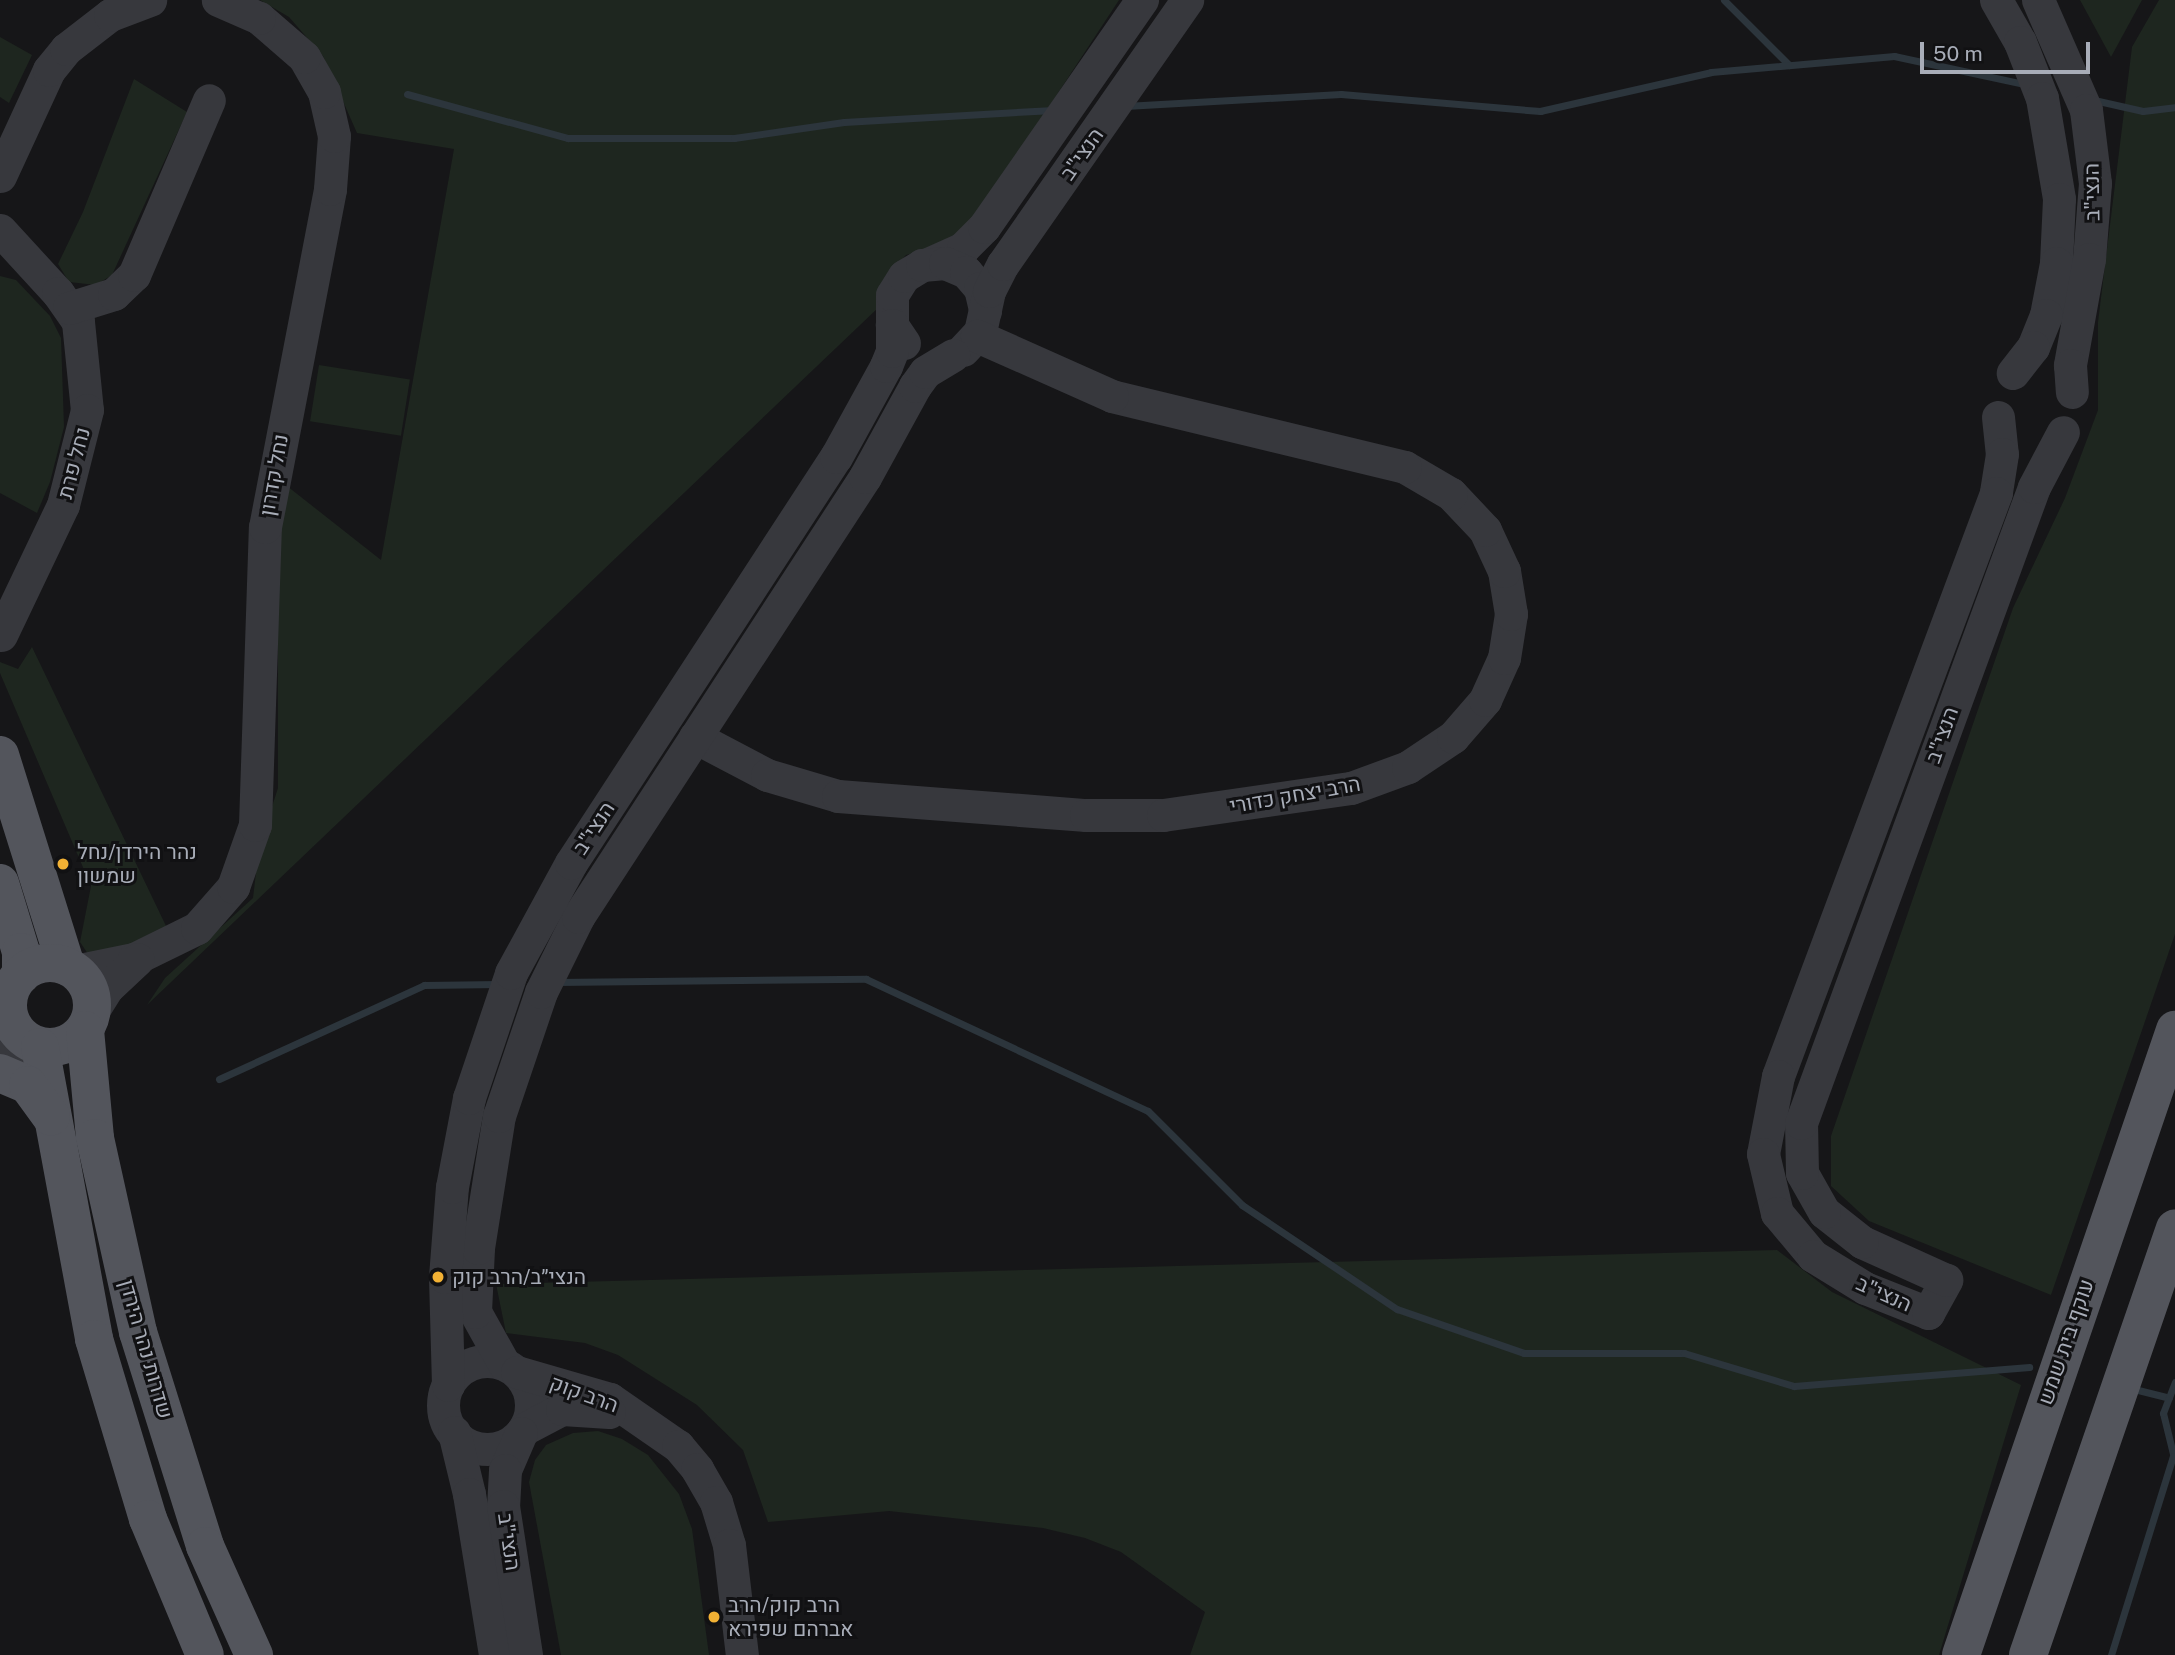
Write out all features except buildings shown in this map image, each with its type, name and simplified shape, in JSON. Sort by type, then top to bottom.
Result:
[{"type":"main road","points":[[0,755],[70,968],[90,992],[88,1021],[64,1045],[21,1019],[37,965],[70,968]]},
{"type":"main road","name":"שדרות נהר הירדן","points":[[0,883],[21,952],[21,1019],[57,1130],[93,1339],[148,1519],[205,1655]]},
{"type":"main road","name":"שדרות נהר הירדן","points":[[88,1021],[95,1138],[138,1332],[205,1546],[254,1655]]},
{"type":"main road","name":"עוקף בית שמש","points":[[1961,1655],[2175,1030]]},
{"type":"main road","points":[[0,1073],[15,1076],[37,1093],[57,1130]]},
{"type":"main road","points":[[2028,1655],[2175,1229]]},
{"type":"street","points":[[2,165],[49,70],[65,48],[110,15],[150,0]]},
{"type":"street","name":"נחל קדרון","points":[[88,1021],[107,988],[141,957],[197,928],[223,903],[252,843],[257,807],[265,527],[334,161],[327,102],[304,57],[259,18],[218,0]]},
{"type":"street","name":"הנצי\"ב","points":[[930,263],[963,248],[984,228],[1142,0]]},
{"type":"street","name":"הנצי\"ב","points":[[510,1368],[475,1312],[482,1204],[511,1073],[541,992],[578,917],[864,477],[915,386],[925,372],[972,334],[1003,264],[1187,0]]},
{"type":"street","name":"הנצי\"ב","points":[[1996,0],[2020,42],[2042,98],[2059,199],[2049,305],[2037,340],[2012,373]]},
{"type":"street","name":"הנצי\"ב","points":[[2038,0],[2086,110],[2095,183],[2089,260],[2070,365],[2072,392]]},
{"type":"street","points":[[0,230],[11,252],[74,317],[83,307],[122,289],[150,242],[209,100]]},
{"type":"street","points":[[930,263],[945,263],[966,271],[980,288],[972,334],[930,357],[916,352],[892,325],[895,288],[909,271],[930,263]]},
{"type":"street","name":"נחל פרת","points":[[1,635],[63,505],[83,438],[87,383],[74,317]]},
{"type":"street","name":"הנצי\"ב","points":[[448,1385],[445,1277],[452,1187],[475,1077],[511,973],[571,863],[836,457],[886,366],[892,351],[892,325]]},
{"type":"street","name":"הרב יצחק כדורי","points":[[695,737],[767,775],[838,796],[1086,815],[1163,815],[1362,784],[1408,768],[1453,737],[1485,701],[1504,658],[1511,614],[1506,582],[1485,530],[1451,494],[1405,467],[1112,396],[972,334]]},
{"type":"street","points":[[2029,366],[2048,368],[2063,377],[2072,392],[2074,411],[2063,432],[2048,441],[2029,443],[2008,432],[1998,417],[1998,392],[2012,373],[2029,366]]},
{"type":"street","name":"הנצי\"ב","points":[[1998,417],[2002,454],[1996,493],[1778,1076],[1763,1154],[1767,1186],[1777,1213],[1813,1256],[1865,1288],[1928,1313],[1946,1280],[1862,1242],[1824,1212],[1802,1173],[1801,1123],[2034,486],[2063,432]]},
{"type":"street","name":"נחל קדרון","points":[[70,968],[141,957]]},
{"type":"street","points":[[0,1059],[21,1019]]},
{"type":"street","points":[[468,1366],[510,1368],[530,1399],[522,1431],[506,1445],[487,1449],[467,1444],[454,1432],[444,1412],[448,1385],[468,1366]]},
{"type":"street","name":"הרב קוק","points":[[510,1368],[610,1399],[678,1446],[716,1502],[729,1545],[742,1655]]},
{"type":"street","name":"הרב קוק","points":[[522,1431],[552,1411],[573,1407],[598,1408],[648,1423]]},
{"type":"street","name":"הנצי\"ב","points":[[522,1431],[505,1470],[503,1506],[526,1655]]},
{"type":"street","name":"הנצי\"ב","points":[[454,1432],[469,1494],[495,1655]]},
{"type":"shaded area","points":[[260,0],[1119,0],[972,224],[945,244],[906,255],[885,279],[879,307],[147,1005],[165,978],[253,898],[259,847],[278,788],[278,607],[273,554],[287,486],[381,560],[454,149],[357,133],[323,56],[289,17]]},
{"type":"shaded area","points":[[2080,0],[2142,0],[2111,57]]},
{"type":"shaded area","points":[[2159,0],[2175,0],[2175,934],[2051,1295],[1869,1221],[1831,1186],[1831,1136],[2013,608],[2065,498],[2098,410],[2098,322],[2132,47]]},
{"type":"shaded area","points":[[0,37],[32,55],[9,103],[0,97]]},
{"type":"shaded area","points":[[134,79],[187,112],[112,275],[96,285],[69,282],[58,264],[83,212]]},
{"type":"shaded area","points":[[0,276],[16,280],[50,316],[61,338],[64,427],[50,482],[37,513],[0,493]]},
{"type":"shaded area","points":[[319,365],[410,379],[401,436],[310,421]]},
{"type":"shaded area","points":[[32,647],[167,928],[137,947],[88,954],[80,942],[91,886],[0,673],[0,662],[18,669]]},
{"type":"shaded area","points":[[1777,1250],[1832,1292],[2021,1385],[1939,1655],[1190,1655],[1205,1612],[1121,1552],[1085,1538],[1043,1528],[889,1511],[768,1522],[743,1450],[697,1405],[618,1355],[585,1343],[506,1333],[496,1284]]},
{"type":"shaded area","points":[[598,1431],[622,1439],[648,1455],[679,1494],[692,1529],[709,1655],[561,1655],[529,1482],[535,1460],[546,1445],[573,1433]]},
{"type":"waterway","points":[[1724,0],[1789,65]]},
{"type":"waterway","points":[[1125,106],[1341,94],[1540,111],[1711,72],[1894,56],[2028,85]]},
{"type":"waterway","points":[[407,94],[568,138],[734,138],[844,122],[1054,110]]},
{"type":"waterway","points":[[2094,100],[2143,111],[2175,107]]},
{"type":"waterway","points":[[556,982],[866,979],[1148,1111],[1242,1205],[1397,1309],[1524,1353],[1684,1353],[1794,1386],[2029,1367]]},
{"type":"waterway","points":[[219,1079],[424,985],[499,984]]},
{"type":"waterway","points":[[2174,1458],[2163,1413],[2175,1382]]},
{"type":"waterway","points":[[2138,1390],[2169,1398]]},
{"type":"waterway","points":[[2111,1655],[2173,1456]]},
{"type":"place","name":"נהר הירדן/נחל שמשון","points":[[63,864]]},
{"type":"place","name":"הנצי״ב/הרב קוק","points":[[438,1277]]},
{"type":"place","name":"הרב קוק/הרב אברהם שפירא","points":[[714,1617]]}]
